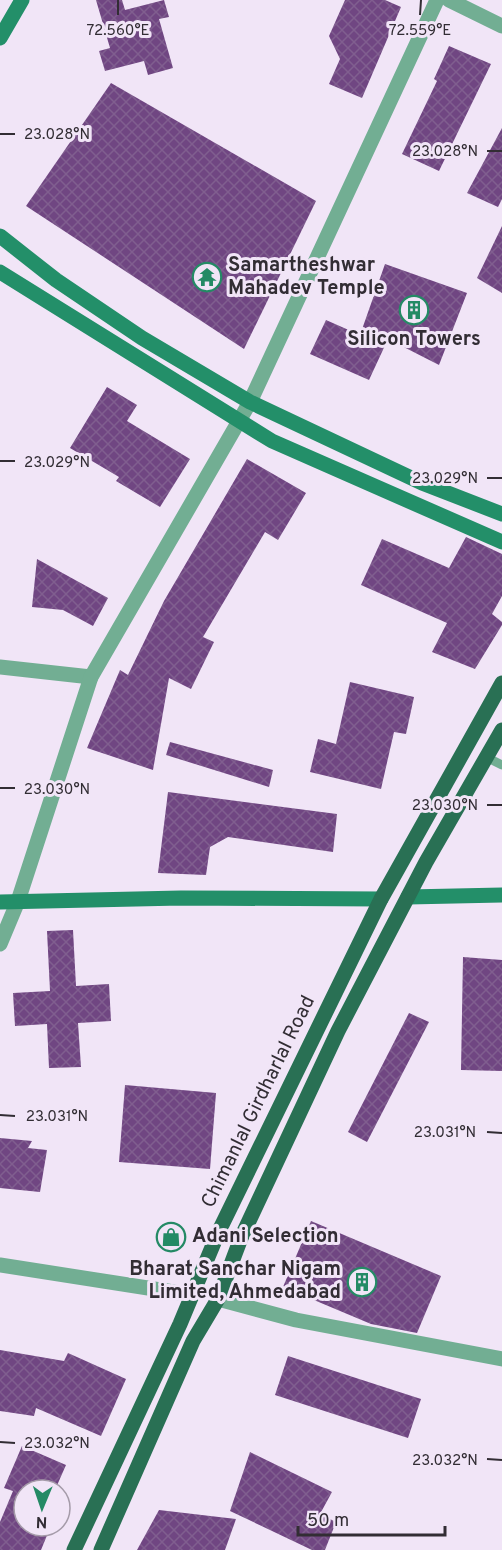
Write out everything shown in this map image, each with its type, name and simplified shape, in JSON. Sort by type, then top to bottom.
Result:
[{"type":"main road","points":[[0,38],[22,0]]},
{"type":"main road","points":[[0,236],[56,280],[142,338],[250,402],[422,483],[502,514]]},
{"type":"main road","points":[[0,272],[272,441],[502,542]]},
{"type":"main road","name":"Chimanlal Girdharlal Road","points":[[74,1550],[193,1295],[218,1233],[381,899],[502,683]]},
{"type":"main road","name":"Chimanlal Girdharlal Road","points":[[101,1550],[193,1341],[218,1299],[241,1238],[328,1052],[408,897],[502,730]]},
{"type":"main road","points":[[408,897],[502,895]]},
{"type":"main road","points":[[0,902],[181,898],[381,899]]},
{"type":"street","points":[[0,944],[18,902],[91,677],[238,419],[250,402],[437,0]]},
{"type":"street","points":[[449,0],[502,26]]},
{"type":"street","points":[[0,667],[91,677]]},
{"type":"street","points":[[0,1265],[193,1295]]},
{"type":"street","points":[[218,1299],[296,1320],[502,1359]]},
{"type":"lane","points":[[486,757],[502,765]]},
{"type":"building","points":[[96,0],[122,0],[125,10],[164,0],[169,17],[159,19],[173,68],[148,75],[144,61],[105,71],[99,51],[110,48]]},
{"type":"building","points":[[345,0],[385,0],[401,7],[362,98],[329,84],[340,59],[329,36]]},
{"type":"building","points":[[449,46],[491,64],[439,171],[402,154],[437,81],[434,79]]},
{"type":"building","name":"Samartheshwar Mahadev Temple","points":[[111,83],[316,201],[244,349],[26,206]]},
{"type":"building","points":[[502,128],[502,199],[498,207],[467,193]]},
{"type":"building","points":[[502,226],[502,293],[477,278]]},
{"type":"building","name":"Silicon Towers","points":[[385,264],[467,293],[439,365],[388,339],[369,380],[310,354],[326,320],[360,335]]},
{"type":"building","points":[[107,387],[137,405],[127,421],[190,459],[160,507],[116,481],[119,477],[70,448]]},
{"type":"building","points":[[247,459],[306,493],[278,540],[265,532],[203,637],[214,642],[191,689],[169,678],[153,770],[87,748],[120,670],[128,675],[164,601]]},
{"type":"building","points":[[466,537],[502,554],[502,596],[492,614],[502,622],[502,625],[475,669],[432,652],[447,623],[361,585],[382,539],[449,568]]},
{"type":"building","points":[[37,559],[108,598],[93,626],[63,610],[32,607]]},
{"type":"building","points":[[350,682],[414,697],[406,734],[394,732],[381,789],[310,772],[318,739],[336,744]]},
{"type":"building","points":[[170,742],[273,770],[269,787],[166,755]]},
{"type":"building","points":[[168,792],[337,814],[333,852],[228,837],[210,847],[206,875],[158,873]]},
{"type":"building","points":[[73,930],[76,986],[109,984],[111,1021],[78,1023],[81,1067],[49,1068],[47,1024],[15,1026],[13,993],[50,991],[47,931]]},
{"type":"building","points":[[463,957],[502,960],[502,1071],[461,1070]]},
{"type":"building","points":[[409,1013],[429,1022],[367,1142],[348,1132]]},
{"type":"building","points":[[125,1085],[216,1093],[210,1169],[119,1162]]},
{"type":"building","points":[[0,1138],[32,1141],[28,1148],[47,1150],[40,1192],[0,1188]]},
{"type":"building","name":"Bharat Sanchar Nigam Limited, Ahmedabad","points":[[311,1221],[441,1276],[417,1333],[371,1324],[283,1287]]},
{"type":"building","points":[[0,1350],[64,1361],[68,1353],[126,1379],[101,1436],[36,1408],[34,1416],[0,1411]]},
{"type":"building","name":"Bharat Sanchar Nigam Limited, Ahmedabad","points":[[288,1356],[421,1399],[408,1438],[275,1395]]},
{"type":"building","points":[[22,1446],[66,1465],[60,1478],[12,1478],[12,1491],[4,1488]]},
{"type":"building","points":[[250,1452],[332,1492],[320,1514],[336,1522],[325,1550],[312,1550],[230,1511]]},
{"type":"building","points":[[12,1493],[12,1538],[46,1538],[41,1550],[0,1550],[0,1522]]},
{"type":"building","points":[[159,1510],[236,1519],[225,1550],[137,1550]]},
{"type":"place","name":"Samartheshwar Mahadev Temple","points":[[207,277]]},
{"type":"place","name":"Silicon Towers","points":[[414,310]]},
{"type":"place","name":"Adani Selection","points":[[171,1237]]},
{"type":"place","name":"Bharat Sanchar Nigam Limited, Ahmedabad","points":[[362,1282]]}]
